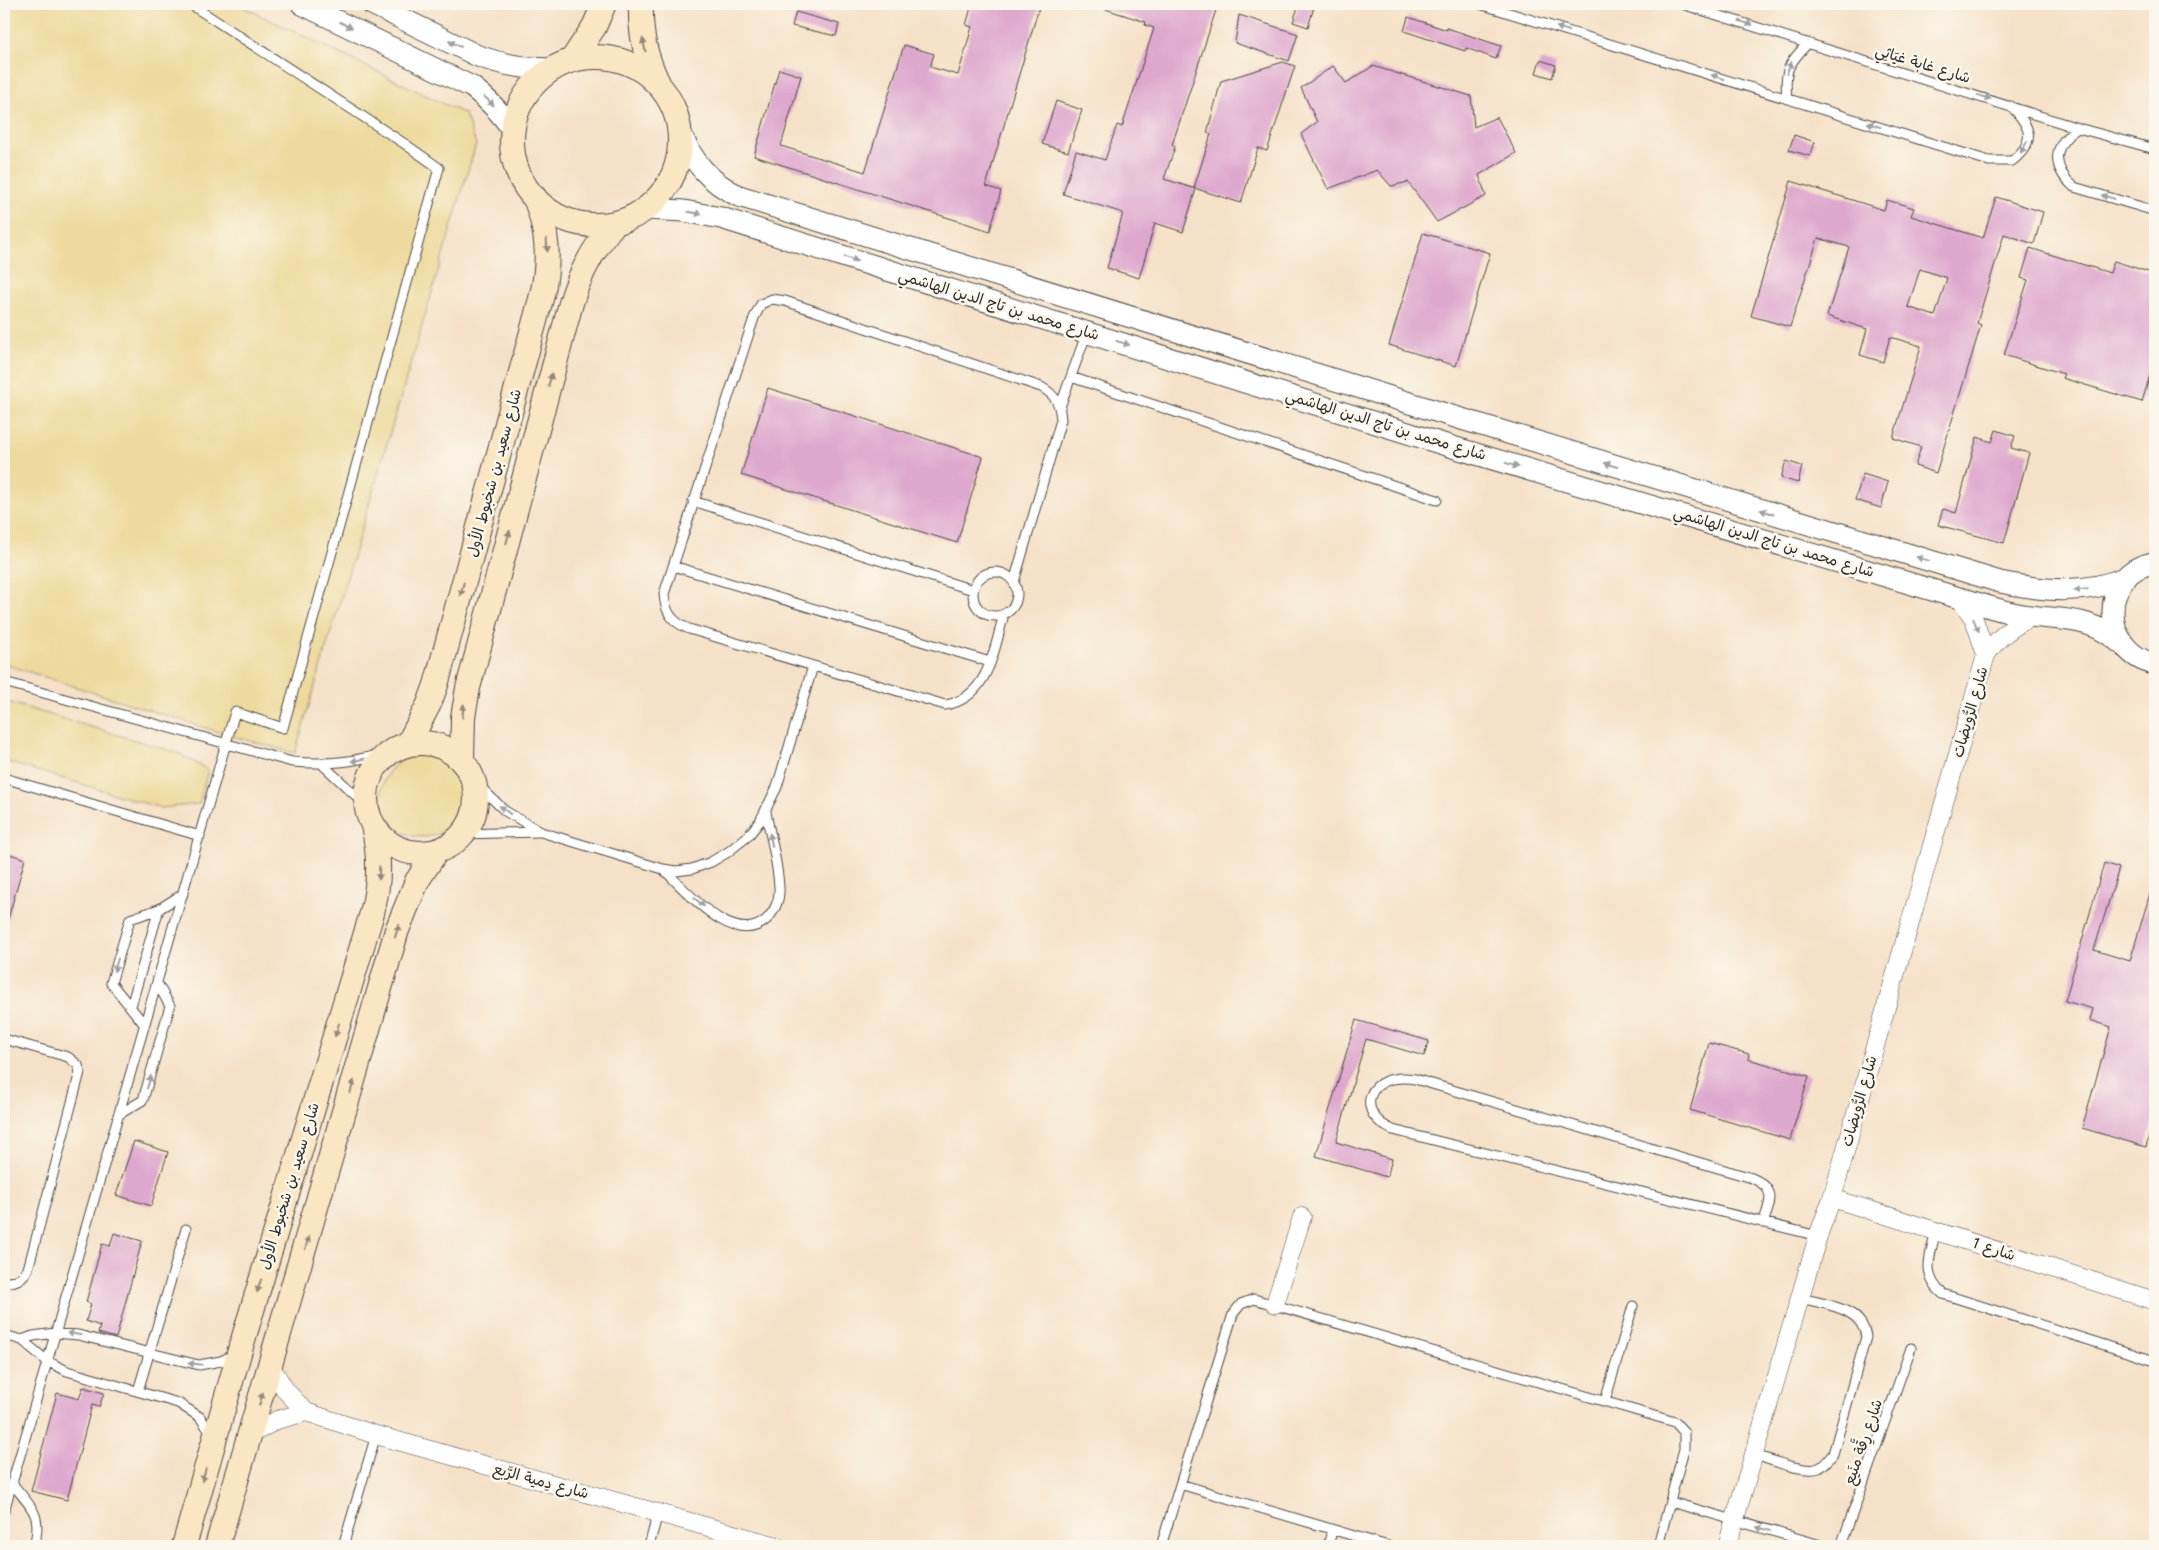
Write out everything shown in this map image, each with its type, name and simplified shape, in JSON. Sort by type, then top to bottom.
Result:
[{"type":"main road","points":[[604,4],[594,27],[562,65],[540,78],[522,102],[513,130],[512,145],[519,173],[535,198],[556,214],[580,224],[598,225],[632,218],[647,209],[660,197],[670,183],[677,166],[680,132],[676,114],[669,98],[658,84],[649,65],[640,24],[641,4]]},
{"type":"main road","points":[[562,65],[603,57],[633,65],[658,84]]},
{"type":"main road","name":"شارع سعيد بن شخبوط الأول","points":[[400,747],[429,704],[436,685],[547,276],[546,236],[535,198]]},
{"type":"main road","name":"شارع سعيد بن شخبوط الأول","points":[[462,760],[463,717],[468,688],[571,303],[583,268],[603,237],[615,223]]},
{"type":"main road","points":[[422,742],[450,750],[462,760],[474,781],[477,800],[473,818],[464,834],[451,845],[436,852],[421,854],[400,848],[382,837],[370,815],[366,790],[371,775],[379,761],[400,747],[422,742]]},
{"type":"main road","name":"شارع سعيد بن شخبوط الأول","points":[[184,1546],[240,1350],[376,896],[379,860],[370,815]]},
{"type":"main road","name":"شارع سعيد بن شخبوط الأول","points":[[217,1546],[271,1367],[400,921],[417,881],[436,852]]},
{"type":"street","points":[[302,4],[472,87],[488,99],[513,130]]},
{"type":"street","points":[[372,4],[487,59],[514,67],[562,65]]},
{"type":"street","name":"شارع محمد بن تاج الدين الهاشمي","points":[[680,132],[692,156],[708,177],[723,188],[739,196],[1455,418],[2000,582],[2032,589],[2080,590],[2112,584],[2138,569],[2155,563]]},
{"type":"street","name":"شارع محمد بن تاج الدين الهاشمي","points":[[647,209],[684,211],[721,218],[1446,445],[1959,598],[2018,614],[2088,623],[2107,632],[2133,655],[2146,662],[2155,664]]},
{"type":"street","points":[[2122,645],[2112,617],[2113,603],[2127,577]]},
{"type":"street","name":"شارع الرُّويضات","points":[[1959,598],[1974,619],[1986,655]]},
{"type":"street","name":"شارع الرُّويضات","points":[[1731,1545],[1735,1521],[1818,1236],[1832,1198],[1986,655],[2001,636],[2011,628],[2034,616]]},
{"type":"street","name":"شارع 1","points":[[1832,1198],[2155,1301]]},
{"type":"street","points":[[1276,1304],[1302,1217]]},
{"type":"street","name":"شارع دِمية الرَّبع","points":[[271,1367],[286,1392],[306,1412],[376,1435],[658,1513],[751,1543],[776,1546]]},
{"type":"street","points":[[250,1435],[276,1420],[306,1412]]},
{"type":"lane","points":[[4,1512],[235,712],[283,728],[439,168],[190,4]]},
{"type":"lane","points":[[1480,4],[1976,157],[2000,162],[2012,161],[2020,154],[2029,136],[2028,127],[2011,106]]},
{"type":"lane","name":"شارع غابة غيَاثِي","points":[[1682,4],[2078,128],[2155,149]]},
{"type":"lane","points":[[1787,99],[1785,79],[1790,62],[1808,42]]},
{"type":"lane","points":[[2078,128],[2060,144],[2059,168],[2065,179],[2074,187],[2155,211]]},
{"type":"lane","points":[[772,298],[1041,387],[1055,397],[1060,407],[1061,420],[1058,435],[1014,582],[1018,596],[1015,604],[1004,614],[983,682],[959,702],[945,705],[678,625],[669,615],[665,606],[664,594],[693,501],[757,310],[761,304],[772,298]]},
{"type":"lane","points":[[1060,407],[1088,332]]},
{"type":"lane","points":[[1071,377],[1437,500]]},
{"type":"lane","points":[[693,501],[973,590]]},
{"type":"lane","points":[[672,566],[990,662]]},
{"type":"lane","points":[[1004,614],[991,616],[979,609],[973,597],[973,590],[978,578],[989,572],[1002,572],[1014,582]]},
{"type":"lane","points":[[474,781],[505,811],[541,832],[663,869],[676,872],[692,869],[717,858],[748,836],[766,812],[777,787],[813,666]]},
{"type":"lane","points":[[4,682],[292,762],[323,764],[346,762],[400,747]]},
{"type":"lane","points":[[323,764],[370,815]]},
{"type":"lane","points":[[4,778],[200,836]]},
{"type":"lane","points":[[663,869],[720,921],[732,926],[745,928],[765,921],[775,908],[780,889],[766,812]]},
{"type":"lane","points":[[464,834],[541,832]]},
{"type":"lane","points":[[144,1024],[111,983],[130,919],[159,909],[183,894]]},
{"type":"lane","points":[[131,1006],[159,909]]},
{"type":"lane","points":[[118,1115],[143,1100],[146,1090],[170,1006],[156,983]]},
{"type":"lane","points":[[4,1039],[68,1057],[78,1065],[80,1072],[28,1269],[14,1282],[4,1282]]},
{"type":"lane","points":[[1763,1223],[1771,1200],[1770,1193],[1761,1182],[1752,1178],[1414,1079],[1389,1078],[1375,1087],[1371,1095],[1370,1104],[1373,1114],[1379,1122],[1393,1130],[1763,1223],[1818,1236]]},
{"type":"lane","points":[[138,1391],[186,1230]]},
{"type":"lane","points":[[1936,1231],[1928,1267],[1932,1282],[1943,1294],[2155,1361]]},
{"type":"lane","points":[[1754,1455],[1801,1468],[1813,1469],[1820,1468],[1833,1454],[1866,1337],[1865,1328],[1856,1315],[1848,1311],[1801,1298]]},
{"type":"lane","points":[[1161,1546],[1232,1314],[1236,1308],[1247,1300],[1254,1299],[1605,1400],[1668,1419],[1681,1426],[1685,1440],[1684,1449],[1658,1546]]},
{"type":"lane","points":[[1605,1400],[1633,1306]]},
{"type":"lane","points":[[22,1340],[33,1336],[55,1333],[78,1335],[199,1365],[221,1362],[240,1350]]},
{"type":"lane","points":[[4,1335],[22,1340],[47,1361],[67,1371],[178,1403],[200,1417],[215,1439]]},
{"type":"lane","name":"شارع رِقَّة منَيع","points":[[1841,1546],[1911,1348]]},
{"type":"lane","points":[[343,1546],[376,1435]]},
{"type":"lane","points":[[12,1482],[36,1514],[39,1528],[34,1546]]},
{"type":"lane","points":[[1180,1484],[1332,1531],[1388,1546]]},
{"type":"lane","points":[[1671,1502],[1824,1546]]},
{"type":"lane","points":[[649,1546],[658,1513]]},
{"type":"lane","points":[[1328,1546],[1332,1531]]},
{"type":"sand","points":[[4,4],[237,4],[465,114],[476,144],[295,753],[228,735],[4,664]]},
{"type":"sand","points":[[4,701],[178,753],[208,770],[199,804],[161,808],[4,761]]},
{"type":"sand","points":[[422,755],[438,758],[451,767],[460,780],[463,796],[460,812],[451,825],[438,834],[422,837],[406,834],[393,825],[384,812],[381,796],[384,780],[393,767],[406,758]]},
{"type":"building","points":[[972,4],[1040,4],[986,186],[1001,191],[990,231],[754,156],[779,69],[801,76],[781,146],[865,172],[904,45],[934,54],[930,67],[958,75],[972,27],[966,25]]},
{"type":"building","points":[[1099,4],[1218,4],[1172,145],[1175,147],[1164,179],[1196,189],[1183,232],[1155,223],[1139,278],[1107,268],[1123,213],[1063,194],[1076,151],[1105,160],[1117,125],[1122,127],[1154,28],[1145,25],[1146,22],[1099,7]]},
{"type":"building","points":[[1299,4],[1315,4],[1308,27],[1293,22]]},
{"type":"building","points":[[796,12],[839,24],[836,36],[792,26]]},
{"type":"building","points":[[1239,15],[1298,34],[1289,61],[1235,43]]},
{"type":"building","points":[[1408,17],[1501,46],[1496,59],[1466,48],[1465,51],[1404,31]]},
{"type":"building","points":[[1540,60],[1556,65],[1552,78],[1536,73]]},
{"type":"building","points":[[1283,62],[1295,66],[1267,151],[1258,148],[1241,203],[1194,188],[1211,134],[1207,133],[1221,81]]},
{"type":"building","points":[[1333,66],[1346,83],[1373,66],[1471,96],[1474,127],[1497,117],[1516,153],[1479,175],[1486,196],[1437,222],[1408,182],[1391,186],[1377,170],[1328,189],[1301,134],[1317,122],[1301,88]]},
{"type":"building","points":[[1056,101],[1082,110],[1068,152],[1042,144]]},
{"type":"building","points":[[1794,135],[1815,142],[1810,156],[1789,150]]},
{"type":"building","points":[[1791,181],[1884,210],[1887,200],[1914,208],[1911,216],[1983,238],[1996,197],[2043,212],[2034,244],[2004,234],[1977,323],[1981,325],[1936,473],[1915,466],[1921,447],[1893,438],[1921,346],[1890,337],[1883,362],[1860,355],[1867,329],[1827,316],[1849,247],[1818,238],[1790,327],[1751,316]],"holes":[[[1920,269],[1947,278],[1935,316],[1908,307]]]},
{"type":"building","points":[[1423,233],[1490,253],[1456,366],[1389,345]]},
{"type":"building","points":[[2030,248],[2110,273],[2114,261],[2155,274],[2155,358],[2142,402],[2062,378],[2064,374],[2004,355],[2028,280],[2021,278]]},
{"type":"building","points":[[768,388],[983,457],[957,543],[741,475]]},
{"type":"building","points":[[1996,430],[2015,436],[2011,448],[2029,453],[2004,543],[1938,525],[1943,509],[1956,513],[1977,437],[1992,442]]},
{"type":"building","points":[[1786,461],[1802,466],[1798,483],[1781,478]]},
{"type":"building","points":[[1863,474],[1888,482],[1881,508],[1855,500]]},
{"type":"building","points":[[4,852],[25,859],[8,919],[4,919]]},
{"type":"building","points":[[2104,863],[2119,868],[2094,950],[2130,961],[2151,890],[2155,890],[2155,1113],[2146,1147],[2082,1128],[2111,1027],[2090,1020],[2093,1009],[2065,1001]]},
{"type":"building","points":[[1356,1020],[1429,1041],[1424,1056],[1366,1039],[1336,1142],[1392,1159],[1387,1177],[1316,1156]]},
{"type":"building","points":[[1709,1043],[1749,1054],[1748,1059],[1809,1076],[1790,1140],[1690,1110]]},
{"type":"building","points":[[134,1141],[168,1152],[151,1206],[116,1195]]},
{"type":"building","points":[[114,1233],[142,1241],[116,1338],[98,1333],[100,1326],[86,1321],[91,1304],[86,1302],[102,1244],[110,1246]]},
{"type":"building","points":[[83,1387],[104,1393],[99,1407],[92,1405],[67,1500],[31,1491],[57,1393],[79,1399]]}]
